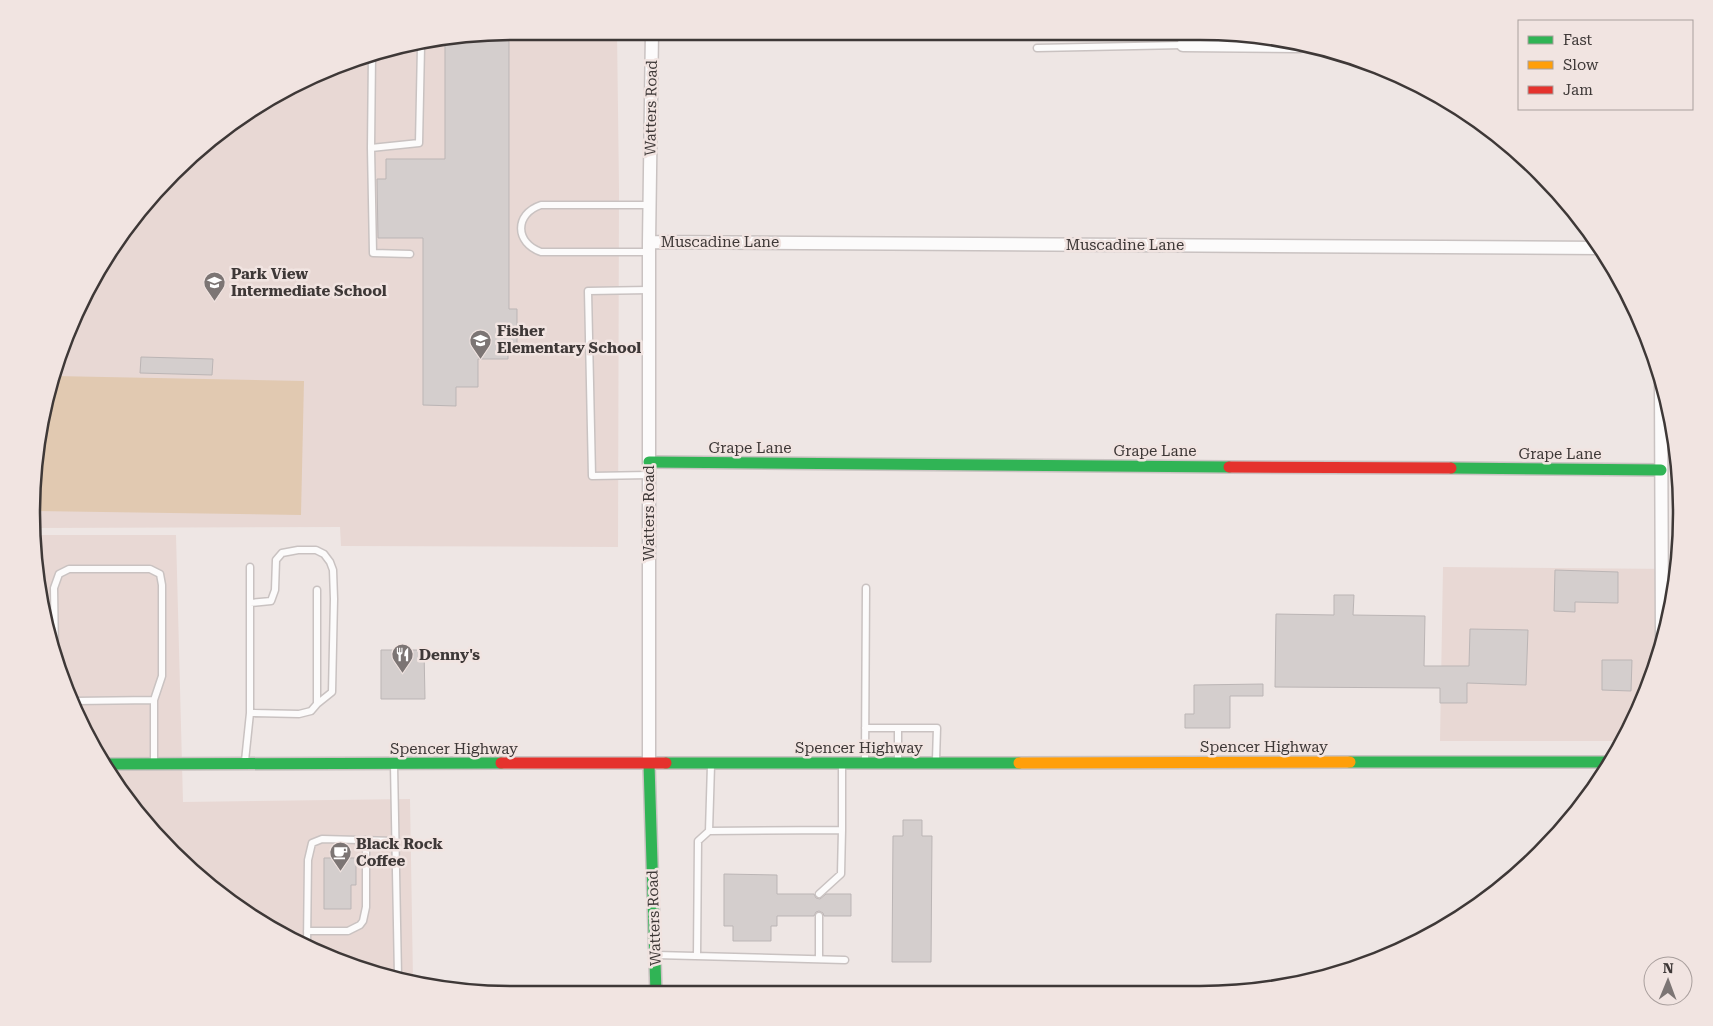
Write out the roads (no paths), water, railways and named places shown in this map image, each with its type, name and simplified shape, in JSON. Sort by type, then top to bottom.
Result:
[{"type":"main road","name":"Grape Lane","points":[[649,468],[1661,470]]},
{"type":"main road","name":"Spencer Highway","points":[[112,764],[1602,762]]},
{"type":"main road","name":"Watters Road","points":[[650,764],[656,986]]},
{"type":"street","name":"Watters Road","points":[[650,764],[649,247],[652,40]]},
{"type":"street","points":[[1183,45],[1273,46]]},
{"type":"street","name":"Muscadine Lane","points":[[649,247],[1592,248]]},
{"type":"street","points":[[1661,408],[1662,614]]},
{"type":"lane","points":[[1037,48],[1183,45]]},
{"type":"lane","points":[[371,148],[419,143],[421,49]]},
{"type":"lane","points":[[372,62],[373,253],[410,254]]},
{"type":"lane","points":[[649,247],[541,252],[528,246],[524,240],[521,225],[528,212],[541,205],[650,205]]},
{"type":"lane","points":[[649,290],[588,291],[592,476],[649,468]]},
{"type":"lane","points":[[250,603],[271,601],[276,590],[276,560],[282,552],[316,550],[324,554],[330,562],[333,570],[334,598],[332,692],[311,711],[299,714],[250,713]]},
{"type":"lane","points":[[245,764],[250,713],[250,567]]},
{"type":"lane","points":[[55,629],[54,588],[59,574],[69,569],[150,569],[160,574],[162,585],[162,676],[154,700],[154,764]]},
{"type":"lane","points":[[865,763],[866,588]]},
{"type":"lane","points":[[317,704],[318,590]]},
{"type":"lane","points":[[79,701],[154,700]]},
{"type":"lane","points":[[865,728],[936,728],[936,763]]},
{"type":"lane","points":[[898,728],[898,763]]},
{"type":"lane","points":[[697,956],[698,842],[709,831],[711,763]]},
{"type":"lane","points":[[819,894],[840,874],[842,763]]},
{"type":"lane","points":[[394,764],[398,972]]},
{"type":"lane","points":[[709,831],[842,830]]},
{"type":"lane","points":[[307,938],[308,860],[312,843],[322,839],[395,841]]},
{"type":"lane","points":[[307,930],[348,931],[360,925],[363,921],[366,907],[366,840]]},
{"type":"lane","points":[[819,916],[819,959]]},
{"type":"lane","points":[[655,955],[845,960]]},
{"type":"place","name":"Park View Intermediate School","points":[[215,302]]},
{"type":"place","name":"Fisher Elementary School","points":[[481,359]]},
{"type":"place","name":"Denny's","points":[[403,674]]},
{"type":"place","name":"Black Rock Coffee","points":[[340,872]]}]
